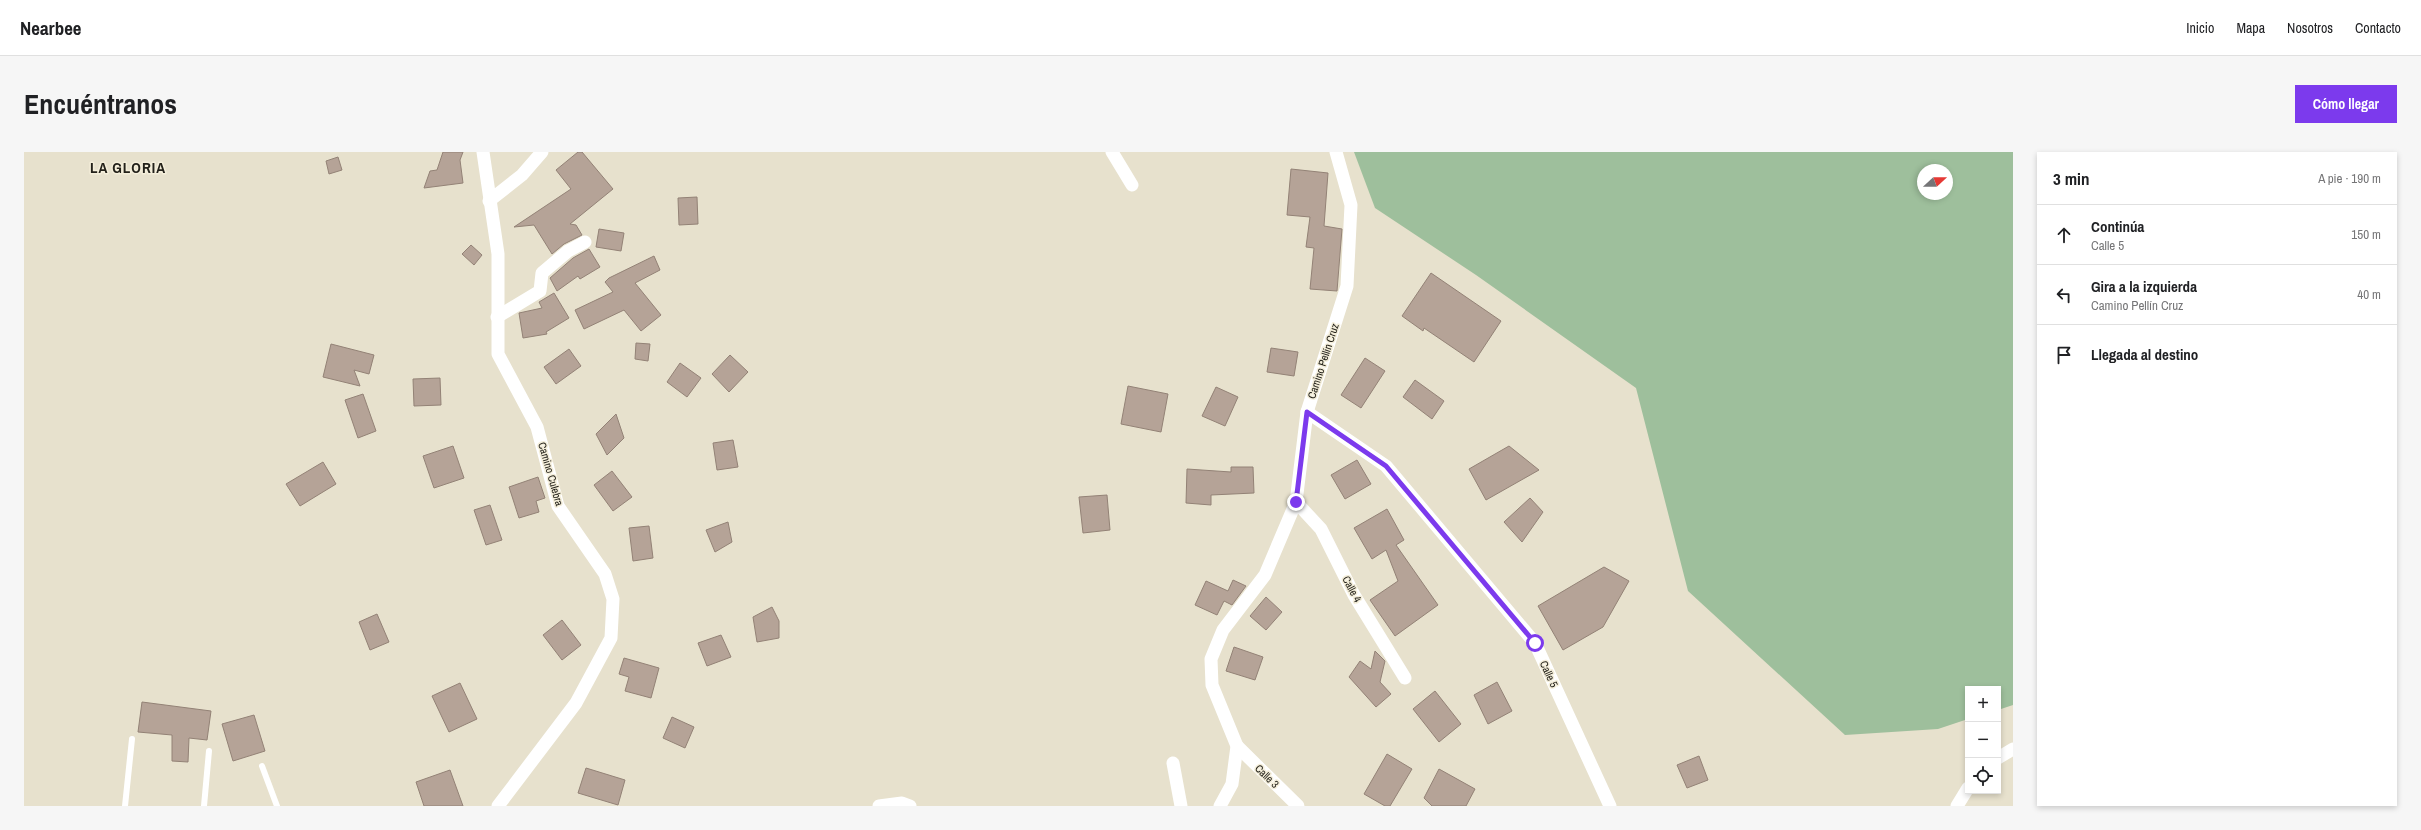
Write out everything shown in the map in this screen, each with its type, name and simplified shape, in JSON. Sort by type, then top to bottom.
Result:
[{"type":"street","name":"Camino Culebra","points":[[483,152],[498,254],[498,354],[537,427],[558,506],[605,574],[613,599],[611,638],[576,703],[498,806]]},
{"type":"street","points":[[489,201],[522,175],[542,152]]},
{"type":"street","points":[[1112,152],[1132,185]]},
{"type":"street","name":"Camino Pellín Cruz","points":[[1220,806],[1232,784],[1237,746],[1212,685],[1211,659],[1223,630],[1265,575],[1296,502],[1307,412],[1347,286],[1352,204],[1336,152]]},
{"type":"street","points":[[497,317],[540,291],[542,273],[568,251],[585,242]]},
{"type":"street","name":"Calle 5","points":[[1307,412],[1386,466],[1535,643],[1610,806]]},
{"type":"street","name":"Calle 4","points":[[1296,502],[1321,529],[1354,595],[1405,678]]},
{"type":"street","name":"Calle 3","points":[[1237,746],[1298,806]]},
{"type":"street","points":[[2001,756],[2013,749]]},
{"type":"street","points":[[1173,763],[1181,806]]},
{"type":"street","points":[[1957,806],[1965,793]]},
{"type":"street","points":[[879,806],[902,803],[910,806]]},
{"type":"lane","points":[[126,806],[132,740]]},
{"type":"lane","points":[[204,806],[209,751]]},
{"type":"lane","points":[[262,766],[277,806]]},
{"type":"green space","points":[[1354,152],[2013,152],[2013,705],[2001,709],[2001,686],[1965,686],[1965,720],[1938,729],[1845,735],[1688,591],[1636,388],[1476,275],[1375,208]]},
{"type":"building","points":[[443,152],[463,152],[460,160],[463,183],[424,188],[430,171],[437,170]]},
{"type":"building","points":[[578,152],[582,152],[613,189],[570,224],[576,225],[582,235],[564,244],[552,254],[534,225],[514,227],[571,189],[556,170]]},
{"type":"building","points":[[338,157],[342,170],[329,174],[326,161]]},
{"type":"building","points":[[1291,169],[1328,173],[1324,226],[1342,229],[1337,291],[1310,289],[1314,248],[1306,247],[1310,217],[1287,215]]},
{"type":"building","points":[[697,197],[698,224],[679,225],[678,198]]},
{"type":"building","points":[[599,229],[624,233],[621,251],[596,247]]},
{"type":"building","points":[[471,245],[482,255],[474,265],[462,254]]},
{"type":"building","points":[[589,249],[600,267],[580,279],[578,276],[557,291],[550,278],[573,258]]},
{"type":"building","points":[[654,256],[660,270],[635,283],[661,315],[641,331],[624,310],[584,329],[575,310],[613,292],[605,282],[609,278]]},
{"type":"building","points":[[1431,273],[1501,321],[1474,362],[1424,328],[1423,331],[1402,316]]},
{"type":"building","points":[[554,293],[569,318],[546,332],[547,334],[523,338],[519,313],[542,308],[539,302]]},
{"type":"building","points":[[636,343],[650,344],[648,361],[635,359]]},
{"type":"building","points":[[331,344],[374,355],[369,374],[354,370],[360,386],[323,377]]},
{"type":"building","points":[[1271,348],[1298,352],[1294,376],[1267,372]]},
{"type":"building","points":[[569,349],[581,366],[556,384],[544,367]]},
{"type":"building","points":[[730,355],[748,372],[729,392],[712,374]]},
{"type":"building","points":[[1365,358],[1385,371],[1361,408],[1341,395]]},
{"type":"building","points":[[680,363],[701,378],[687,397],[667,382]]},
{"type":"building","points":[[440,378],[441,405],[414,406],[413,379]]},
{"type":"building","points":[[1415,380],[1444,401],[1432,419],[1403,397]]},
{"type":"building","points":[[1128,386],[1168,394],[1161,432],[1121,424]]},
{"type":"building","points":[[1216,387],[1238,397],[1225,426],[1202,416]]},
{"type":"building","points":[[363,394],[376,431],[358,438],[345,400]]},
{"type":"building","points":[[616,414],[624,438],[607,455],[596,434]]},
{"type":"building","points":[[733,440],[738,467],[717,470],[713,443]]},
{"type":"building","points":[[453,446],[464,478],[434,488],[423,456]]},
{"type":"building","points":[[1509,446],[1539,470],[1486,500],[1469,469]]},
{"type":"building","points":[[1357,460],[1371,484],[1345,499],[1331,475]]},
{"type":"building","points":[[323,462],[336,484],[300,506],[286,484]]},
{"type":"building","points":[[1231,467],[1253,467],[1254,493],[1211,495],[1211,505],[1186,503],[1187,469],[1231,472]]},
{"type":"building","points":[[612,471],[632,497],[613,511],[594,485]]},
{"type":"building","points":[[538,477],[545,498],[536,501],[539,512],[519,518],[509,487]]},
{"type":"building","points":[[1107,495],[1110,530],[1083,533],[1079,497]]},
{"type":"building","points":[[1530,498],[1543,512],[1522,542],[1504,522]]},
{"type":"building","points":[[490,505],[502,540],[486,545],[474,510]]},
{"type":"building","points":[[1387,509],[1404,540],[1396,545],[1438,605],[1395,636],[1370,600],[1398,581],[1386,550],[1372,559],[1354,528]]},
{"type":"building","points":[[728,522],[732,542],[715,552],[706,530]]},
{"type":"building","points":[[649,526],[653,558],[633,561],[629,528]]},
{"type":"building","points":[[1604,567],[1629,581],[1603,627],[1563,650],[1538,606]]},
{"type":"building","points":[[1233,580],[1246,586],[1232,605],[1224,601],[1217,615],[1195,605],[1206,581],[1228,591]]},
{"type":"building","points":[[1266,597],[1282,612],[1266,630],[1250,616]]},
{"type":"building","points":[[772,607],[779,621],[779,638],[757,642],[753,617]]},
{"type":"building","points":[[377,614],[389,642],[370,650],[359,622]]},
{"type":"building","points":[[562,620],[581,645],[562,660],[543,635]]},
{"type":"building","points":[[721,635],[731,657],[707,666],[698,643]]},
{"type":"building","points":[[1234,647],[1263,657],[1255,680],[1226,671]]},
{"type":"building","points":[[1375,651],[1385,661],[1380,682],[1391,694],[1376,707],[1349,677],[1360,661],[1371,669]]},
{"type":"building","points":[[624,658],[659,668],[651,698],[625,691],[629,677],[619,674]]},
{"type":"building","points":[[1497,682],[1512,711],[1488,724],[1474,695]]},
{"type":"building","points":[[460,683],[477,719],[449,732],[432,696]]},
{"type":"building","points":[[1435,691],[1461,724],[1439,742],[1413,709]]},
{"type":"building","points":[[142,702],[211,711],[207,740],[189,738],[188,762],[172,761],[172,735],[138,732]]},
{"type":"building","points":[[254,715],[265,751],[233,761],[222,724]]},
{"type":"building","points":[[672,717],[694,727],[685,748],[663,738]]},
{"type":"building","points":[[1387,754],[1412,769],[1390,806],[1385,806],[1364,794]]},
{"type":"building","points":[[1699,756],[1708,780],[1687,788],[1677,765]]},
{"type":"building","points":[[586,768],[625,780],[618,805],[578,793]]},
{"type":"building","points":[[1439,769],[1475,789],[1466,806],[1432,806],[1424,798]]},
{"type":"building","points":[[450,770],[463,806],[424,806],[416,782]]},
{"type":"district","name":"LA GLORIA","points":[[128,167]]},
{"type":"route","points":[[1296,502],[1307,412],[1386,466],[1535,643]]}]
